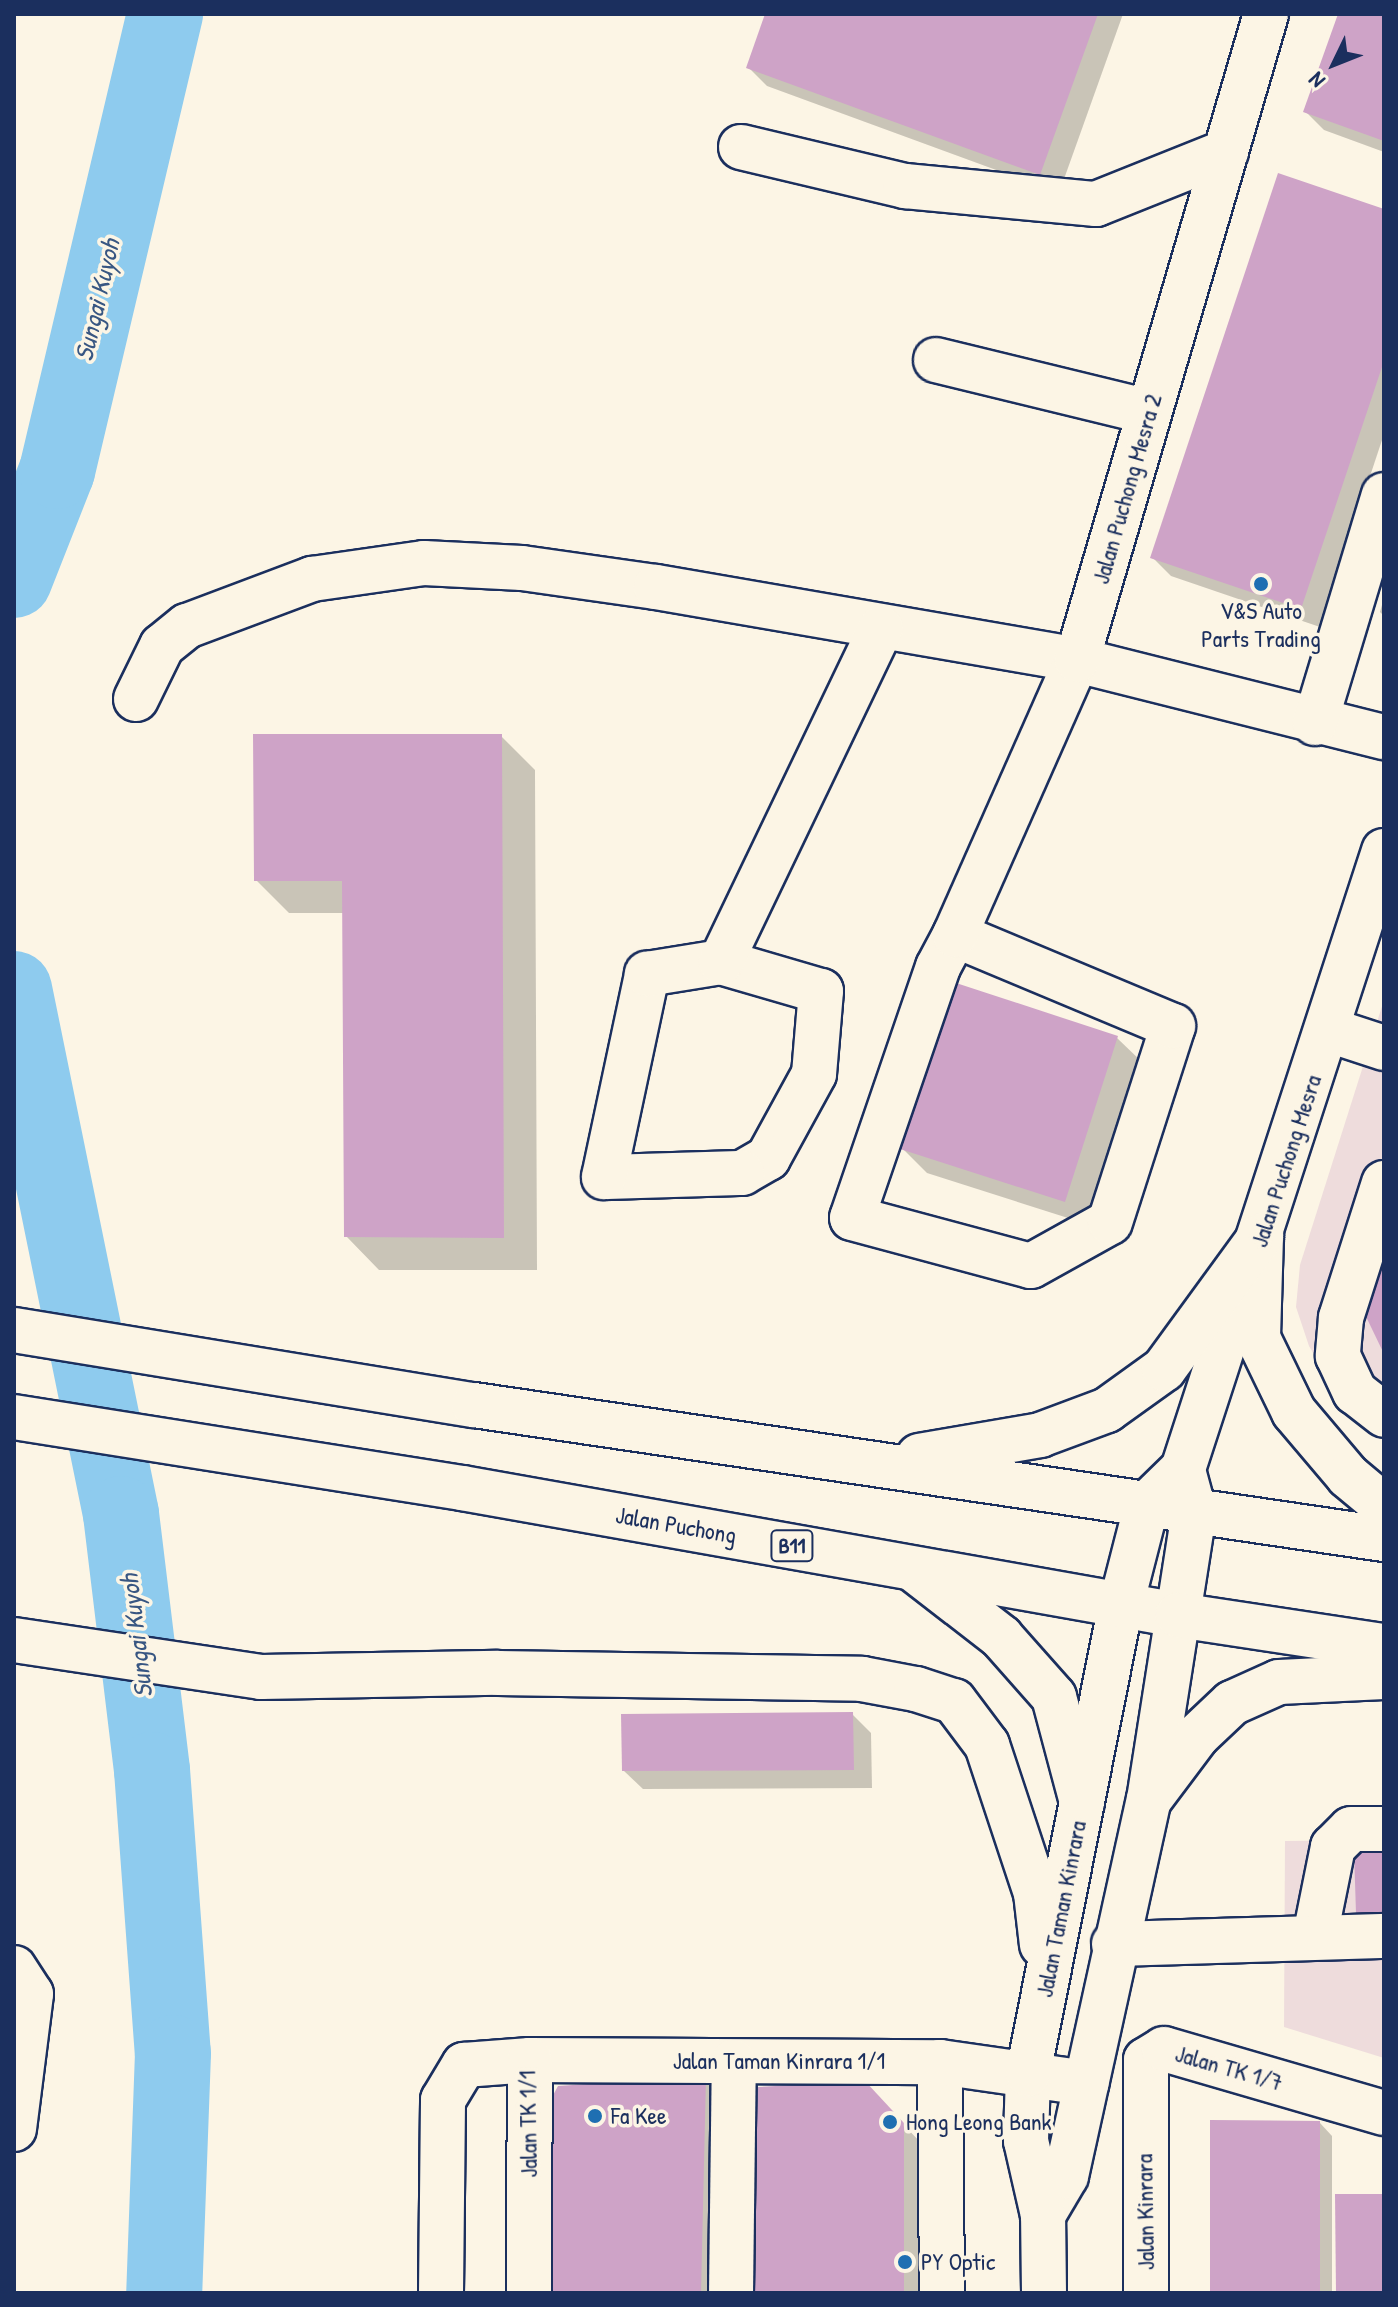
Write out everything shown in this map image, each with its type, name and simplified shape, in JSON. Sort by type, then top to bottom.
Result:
[{"type":"main road","name":"Jalan Puchong Mesra 2","points":[[955,935],[1173,1026],[1110,1222],[1031,1266],[852,1218],[938,967],[1077,660],[1266,14]]},
{"type":"main road","points":[[741,147],[905,186],[1096,204],[1226,152]]},
{"type":"main road","points":[[936,360],[1149,412]]},
{"type":"main road","points":[[1315,723],[1384,495]]},
{"type":"main road","points":[[136,699],[162,646],[187,626],[312,579],[359,568],[424,563],[522,568],[1077,660],[1315,723],[1384,737]]},
{"type":"main road","points":[[721,962],[881,628]]},
{"type":"main road","name":"Jalan Puchong Mesra","points":[[1183,1469],[1329,1030],[1384,851]]},
{"type":"main road","points":[[721,962],[821,991],[814,1074],[768,1158],[742,1173],[604,1177],[647,974],[721,962]]},
{"type":"main road","points":[[1329,1030],[1384,1048]]},
{"type":"main road","points":[[1384,1183],[1341,1318],[1338,1356],[1355,1392],[1384,1415]]},
{"type":"main road","points":[[881,1462],[1040,1435],[1107,1410],[1164,1369],[1261,1236]]},
{"type":"main road","points":[[1261,1236],[1258,1338],[1294,1412],[1348,1476],[1384,1506]]},
{"type":"main road","points":[[14,1330],[474,1405],[881,1462],[1384,1539]]},
{"type":"main road","name":"Jalan Puchong","points":[[14,1417],[462,1488],[1178,1615],[1384,1646]]},
{"type":"main road","points":[[1043,2215],[1066,2176],[1114,1944],[1149,1800],[1194,1511],[1183,1469],[1147,1504]]},
{"type":"main road","name":"Jalan Taman Kinrara","points":[[1044,2293],[1043,2215],[1026,2141],[1028,2074],[1121,1605],[1147,1504]]},
{"type":"main road","points":[[911,1567],[1001,1637],[1038,1675],[1054,1697],[1082,1802]]},
{"type":"main road","points":[[14,1640],[261,1677],[498,1673],[862,1679],[954,1701],[987,1745],[1010,1809],[1036,1893],[1046,1979]]},
{"type":"main road","points":[[1149,1800],[1197,1736],[1232,1703],[1279,1682],[1384,1677]]},
{"type":"main road","points":[[1315,1936],[1333,1847],[1351,1829],[1384,1829]]},
{"type":"main road","points":[[1114,1944],[1384,1936]]},
{"type":"main road","points":[[14,1968],[31,1994],[14,2129]]},
{"type":"main road","name":"Jalan TK 1/7","points":[[1143,2132],[1146,2060],[1164,2049],[1384,2113]]},
{"type":"main road","name":"Jalan Taman Kinrara 1/1","points":[[530,2060],[940,2062],[1028,2074]]},
{"type":"main road","name":"Jalan TK 1/1","points":[[441,2293],[443,2100],[464,2065],[530,2060],[529,2293]]},
{"type":"main road","points":[[731,2293],[734,2062]]},
{"type":"main road","points":[[940,2062],[942,2293]]},
{"type":"main road","points":[[1028,2074],[1086,2083]]},
{"type":"main road","name":"Jalan Kinrara","points":[[1143,2132],[1146,2293]]},
{"type":"shaded area","points":[[1384,1000],[1384,1433],[1339,1397],[1309,1346],[1296,1307],[1300,1265]]},
{"type":"shaded area","points":[[1384,1840],[1384,2058],[1284,2027],[1285,1841]]},
{"type":"building","points":[[765,14],[1098,14],[1040,175],[746,68]]},
{"type":"building","points":[[1338,14],[1384,14],[1384,141],[1303,112]]},
{"type":"building","points":[[1278,173],[1384,209],[1384,361],[1301,609],[1150,558]]},
{"type":"building","points":[[253,734],[502,734],[504,1238],[344,1237],[342,881],[254,881]]},
{"type":"building","points":[[953,982],[1118,1036],[1065,1202],[900,1149]]},
{"type":"building","points":[[1384,1229],[1384,1354],[1359,1302]]},
{"type":"building","points":[[853,1712],[854,1770],[622,1771],[621,1714]]},
{"type":"building","points":[[1354,1851],[1384,1851],[1384,1913],[1356,1913]]},
{"type":"building","points":[[706,2076],[701,2293],[543,2293],[544,2112],[558,2086]]},
{"type":"building","points":[[865,2081],[904,2123],[904,2293],[738,2293],[742,2088]]},
{"type":"building","points":[[1210,2120],[1320,2121],[1320,2293],[1210,2293]]},
{"type":"building","points":[[1335,2194],[1384,2194],[1384,2293],[1336,2293]]},
{"type":"waterway","name":"Sungai Kuyoh","points":[[14,580],[57,471],[165,14]]},
{"type":"waterway","name":"Sungai Kuyoh","points":[[14,989],[121,1514],[152,1770],[173,2053],[164,2293]]},
{"type":"place","name":"V&S Auto Parts Trading","points":[[1261,584]]},
{"type":"place","name":"Fa Kee","points":[[595,2116]]},
{"type":"place","name":"Hong Leong Bank","points":[[890,2122]]},
{"type":"place","name":"PY Optic","points":[[905,2262]]}]
